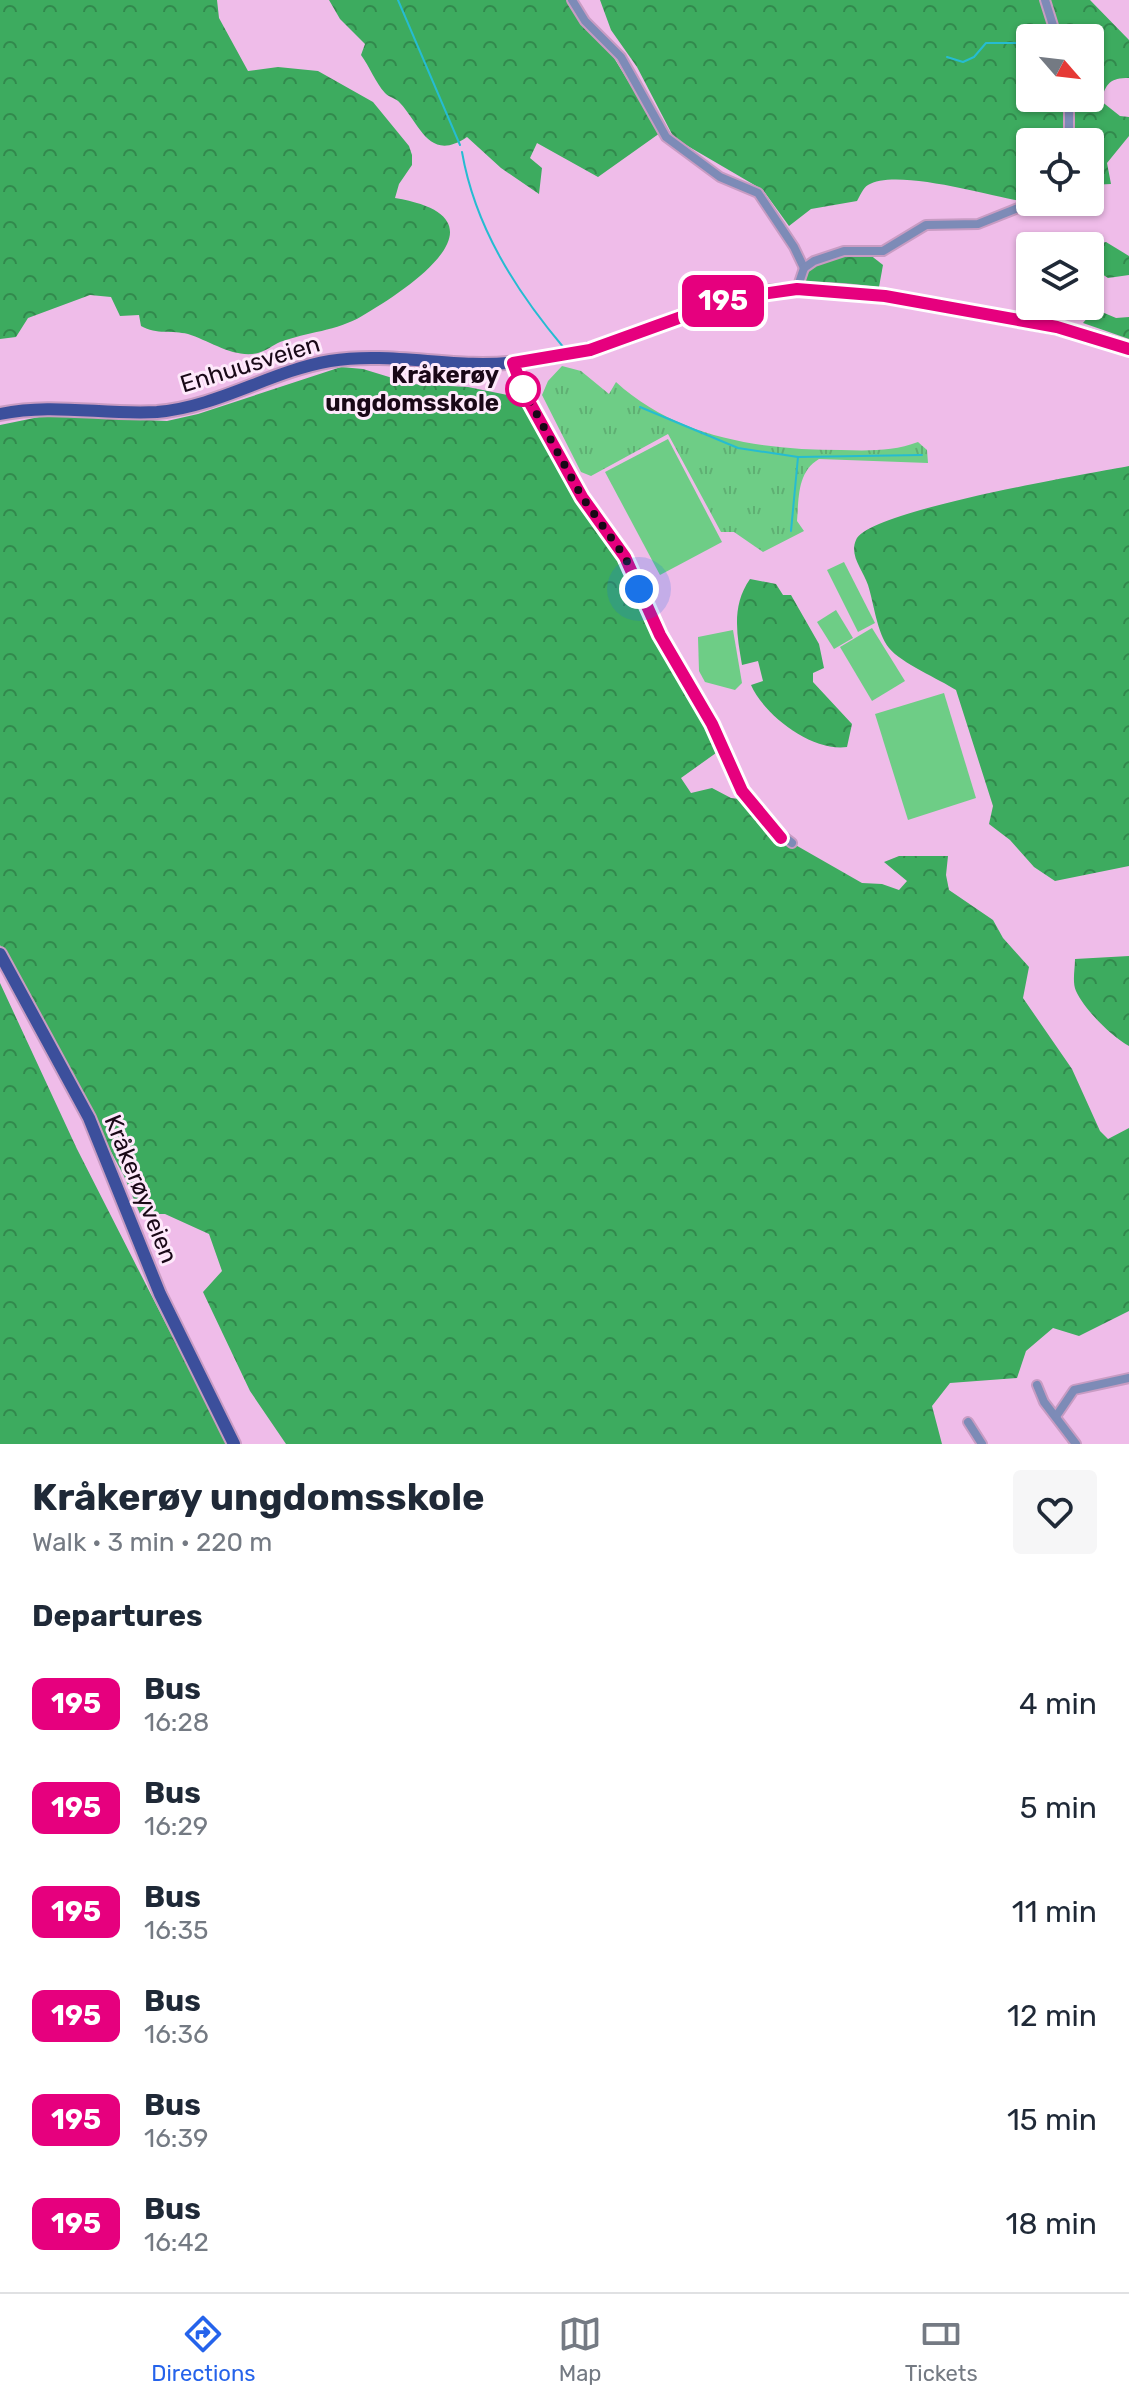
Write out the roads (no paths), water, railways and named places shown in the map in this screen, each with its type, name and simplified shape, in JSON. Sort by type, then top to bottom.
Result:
[{"type":"main road","name":"Enhuusveien","points":[[0,414],[46,407],[137,412],[176,409],[325,362],[359,357],[513,363],[590,350],[734,298],[797,289],[895,298],[1057,327],[1129,349]]},
{"type":"main road","name":"Kråkerøyveien","points":[[0,954],[89,1118],[160,1294],[234,1444]]},
{"type":"street","points":[[572,0],[585,21],[621,57],[666,137],[720,177],[758,193],[794,247],[804,268]]},
{"type":"street","points":[[1045,0],[1053,24]]},
{"type":"street","points":[[797,289],[804,268],[814,261],[844,251],[883,251],[926,225],[978,224],[1016,209]]},
{"type":"street","points":[[513,363],[525,394],[582,497],[625,557],[660,635],[712,724],[742,791],[781,838],[792,843]]},
{"type":"street","points":[[1057,1415],[1074,1390],[1129,1378]]},
{"type":"street","points":[[1037,1385],[1044,1402],[1057,1415],[1076,1444]]},
{"type":"street","points":[[968,1422],[982,1444]]},
{"type":"waterway","points":[[398,0],[460,145]]},
{"type":"waterway","points":[[947,57],[963,62],[974,57],[986,43],[1016,43]]},
{"type":"waterway","points":[[462,152],[477,206],[500,257],[530,304],[564,348]]},
{"type":"waterway","points":[[640,407],[738,448],[798,457],[922,455]]},
{"type":"waterway","points":[[791,531],[798,457]]},
{"type":"place","name":"Kråkerøy ungdomsskole","points":[[523,389]]}]
